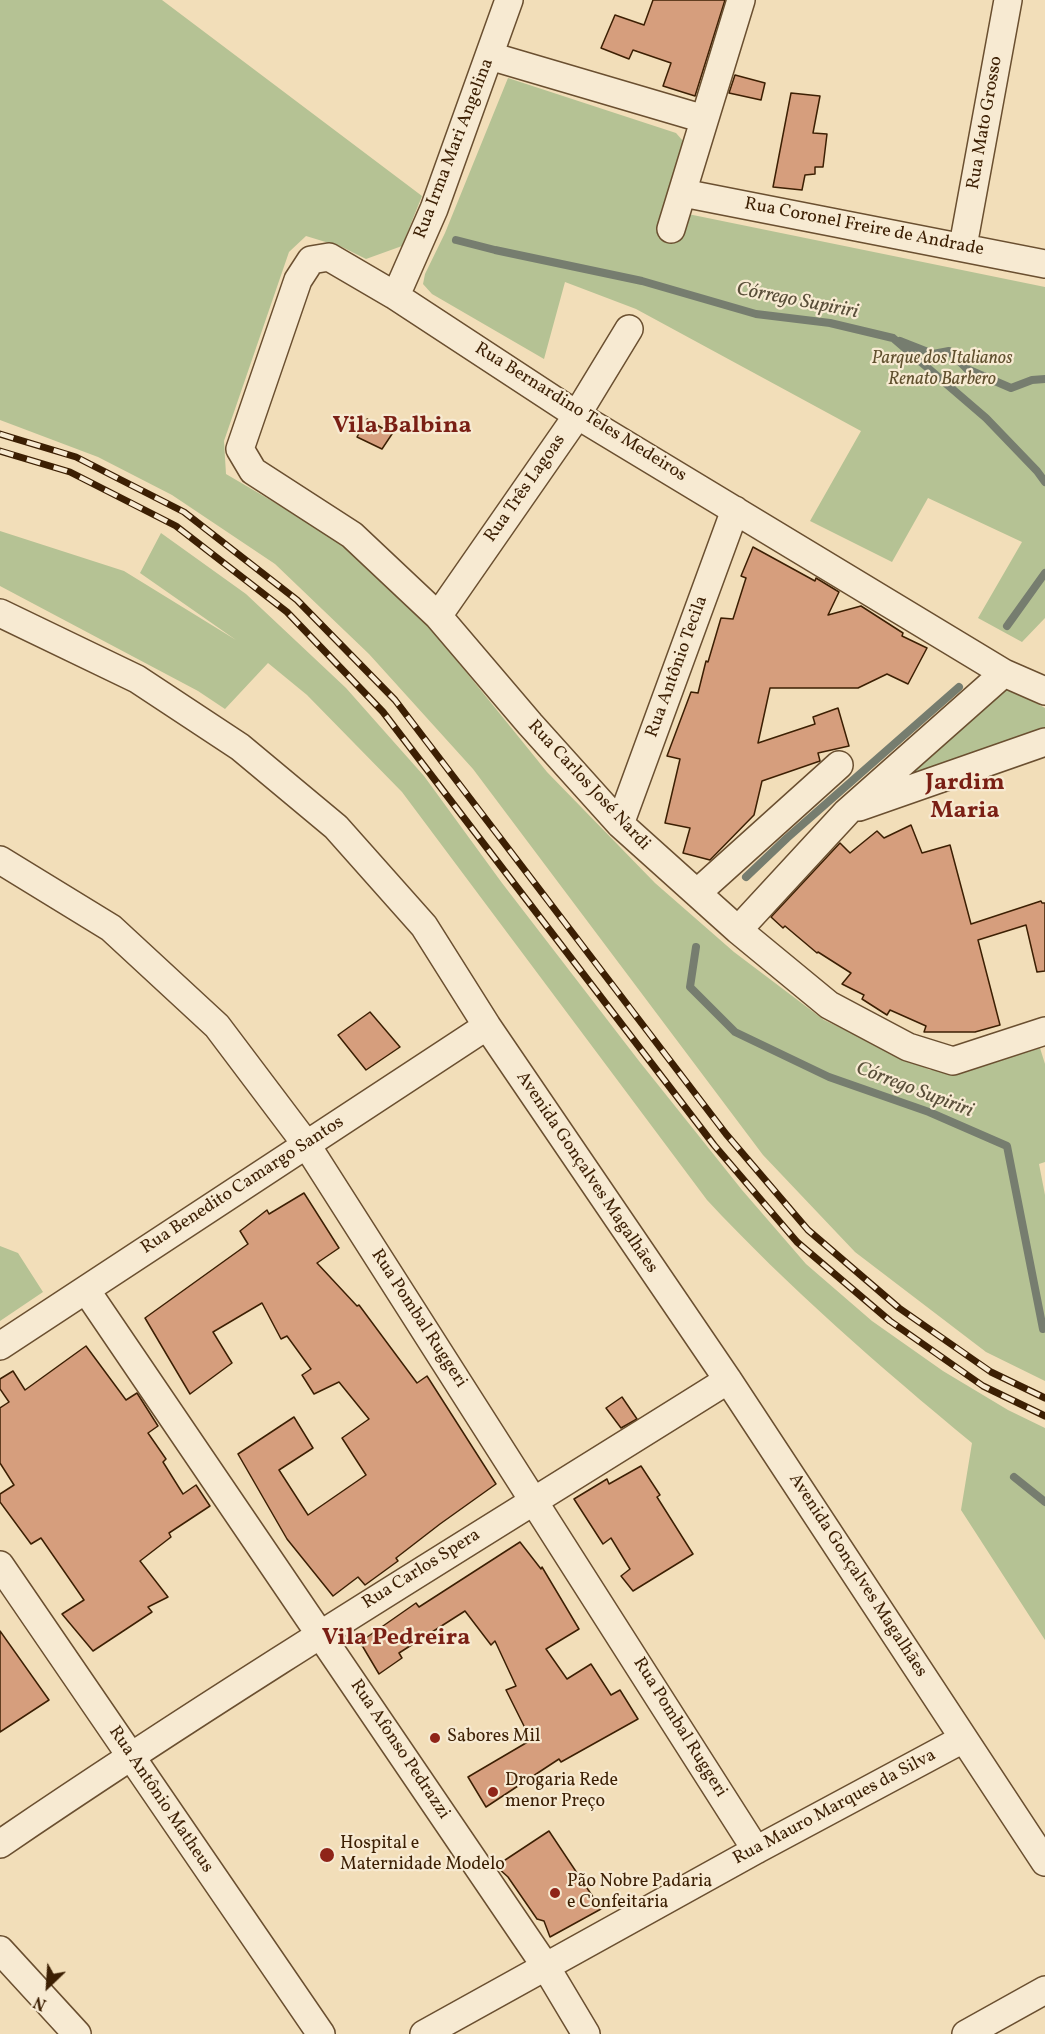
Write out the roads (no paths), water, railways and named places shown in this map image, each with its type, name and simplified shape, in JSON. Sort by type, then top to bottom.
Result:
[{"type":"street","name":"Rua Irma Mari Angelina","points":[[394,295],[434,209],[509,0]]},
{"type":"street","points":[[671,230],[741,0]]},
{"type":"street","name":"Rua Mato Grosso","points":[[963,246],[1008,0]]},
{"type":"street","points":[[490,56],[704,119]]},
{"type":"street","name":"Rua Coronel Freire de Andrade","points":[[683,193],[963,246],[1045,264]]},
{"type":"street","name":"Rua Bernardino Teles Medeiros","points":[[253,471],[240,449],[298,280],[311,260],[329,257],[394,295],[577,415],[1004,673],[1045,691]]},
{"type":"street","name":"Rua Três Lagoas","points":[[438,616],[577,415],[629,329]]},
{"type":"street","name":"Rua Carlos José Nardi","points":[[253,471],[352,535],[438,616],[530,724],[620,824],[738,930],[829,1005],[908,1047],[953,1061],[1045,1031]]},
{"type":"street","name":"Rua Antônio Tecila","points":[[620,824],[735,510]]},
{"type":"street","name":"Avenida Gonçalves Magalhães","points":[[0,613],[137,679],[240,747],[336,827],[424,926],[487,1026],[728,1380],[1045,1862]]},
{"type":"street","points":[[738,930],[847,812],[1004,673]]},
{"type":"street","points":[[847,812],[1045,742]]},
{"type":"street","points":[[698,892],[840,765]]},
{"type":"street","name":"Rua Pombal Ruggeri","points":[[0,860],[111,928],[217,1026],[306,1144],[756,1850]]},
{"type":"street","name":"Rua Benedito Camargo Santos","points":[[0,1346],[487,1026]]},
{"type":"street","name":"Rua Afonso Pedrazzi","points":[[86,1290],[546,1967],[586,2034]]},
{"type":"street","name":"Rua Carlos Spera","points":[[0,1844],[130,1755],[319,1634],[728,1380]]},
{"type":"street","name":"Rua Antônio Matheus","points":[[0,1565],[321,2034]]},
{"type":"street","name":"Rua Mauro Marques da Silva","points":[[424,2034],[756,1850],[963,1739]]},
{"type":"street","points":[[0,1950],[77,2034]]},
{"type":"street","points":[[966,2034],[1045,1990]]},
{"type":"waterway","name":"Córrego Supiriri","points":[[456,240],[642,281],[756,314],[830,323],[893,338],[986,418],[1045,482]]},
{"type":"waterway","points":[[900,341],[933,354],[949,351],[967,369],[1011,388],[1032,380],[1045,379]]},
{"type":"waterway","name":"Córrego Supiriri","points":[[1007,626],[1045,573]]},
{"type":"waterway","name":"Córrego Supiriri","points":[[746,877],[787,838],[959,687]]},
{"type":"waterway","name":"Córrego Supiriri","points":[[696,947],[690,987],[735,1032],[829,1077],[929,1112],[1007,1146],[1043,1329]]},
{"type":"waterway","name":"Córrego Supiriri","points":[[1014,1477],[1045,1502]]},
{"type":"railway","points":[[0,434],[76,457],[184,512],[297,600],[395,700],[726,1134],[808,1230],[899,1308],[991,1372],[1045,1398]]},
{"type":"railway","points":[[0,451],[70,472],[176,526],[287,612],[383,712],[714,1145],[797,1242],[890,1321],[983,1386],[1045,1416]]},
{"type":"place","name":"Sabores Mil","points":[[435,1738]]},
{"type":"place","name":"Drogaria Rede menor Preço","points":[[493,1792]]},
{"type":"place","name":"Hospital e Maternidade Modelo","points":[[327,1855]]},
{"type":"place","name":"Pão Nobre Padaria e Confeitaria","points":[[555,1893]]},
{"type":"district","name":"Vila Balbina","points":[[402,428]]},
{"type":"district","name":"Jardim Maria","points":[[965,799]]},
{"type":"district","name":"Vila Pedreira","points":[[396,1640]]},
{"type":"park label","name":"Parque dos Italianos Renato Barbero","points":[[942,370]]}]
